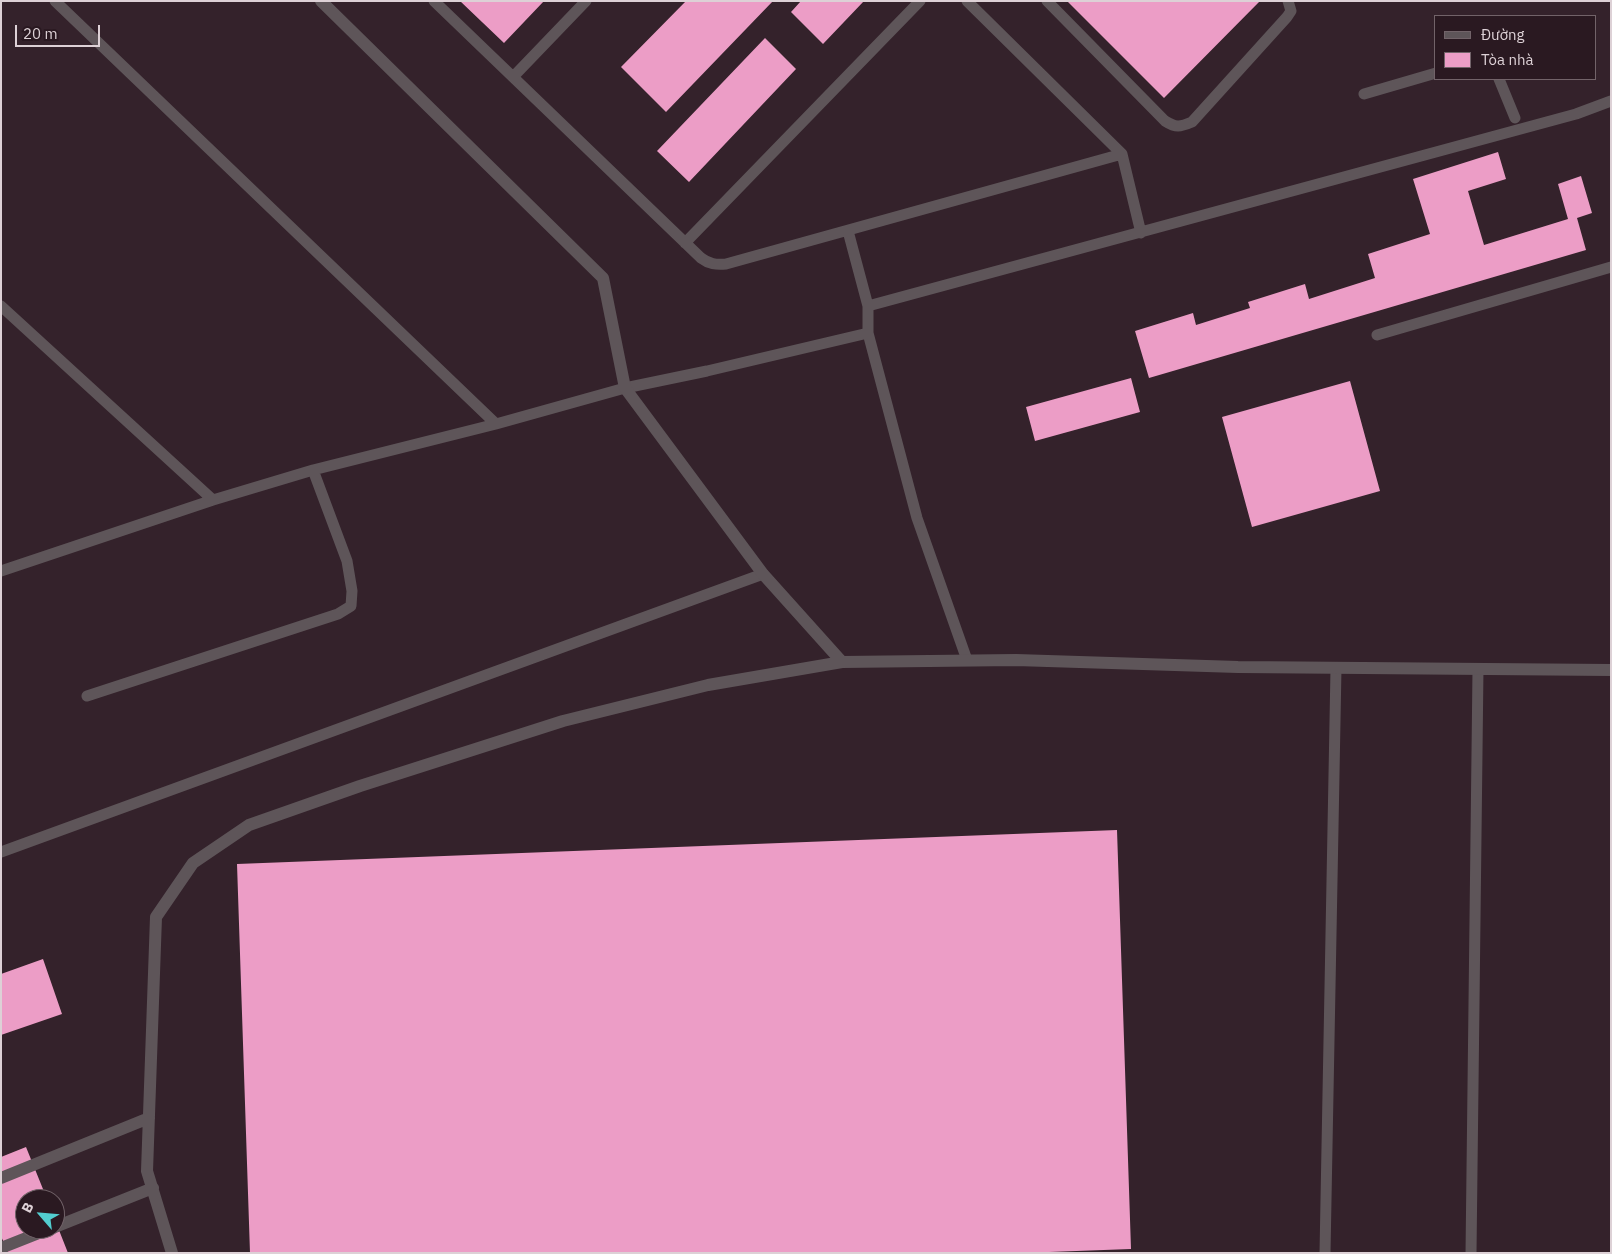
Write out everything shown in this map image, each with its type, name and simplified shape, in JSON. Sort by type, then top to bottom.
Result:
[{"type":"street","points":[[321,1],[603,278],[625,388],[763,574],[842,662]]},
{"type":"street","points":[[172,1253],[148,1170],[156,917],[193,863],[248,825],[360,786],[563,721],[708,685],[842,662],[967,660],[1336,668],[1611,670]]},
{"type":"street","points":[[1,1178],[149,1118]]},
{"type":"street","points":[[65,1223],[153,1188]]},
{"type":"street","points":[[1,1248],[24,1239]]},
{"type":"lane","points":[[55,1],[496,424]]},
{"type":"lane","points":[[434,1],[706,262],[712,264],[726,264],[1122,154]]},
{"type":"lane","points":[[513,77],[586,1]]},
{"type":"lane","points":[[685,242],[920,1]]},
{"type":"lane","points":[[967,1],[1122,154],[1142,233]]},
{"type":"lane","points":[[1047,1],[1165,121],[1174,127],[1182,127],[1192,122],[1281,24],[1291,11],[1288,1]]},
{"type":"lane","points":[[1364,94],[1434,74]]},
{"type":"lane","points":[[1499,80],[1515,118]]},
{"type":"lane","points":[[868,306],[1576,114],[1611,101]]},
{"type":"lane","points":[[848,231],[868,306],[868,333],[917,518],[967,660]]},
{"type":"lane","points":[[1377,335],[1611,267]]},
{"type":"lane","points":[[1,306],[214,500]]},
{"type":"lane","points":[[1,571],[214,500],[313,470],[496,424],[625,388],[707,371],[868,333]]},
{"type":"lane","points":[[87,696],[338,614],[351,606],[352,592],[347,561],[313,470]]},
{"type":"lane","points":[[1,852],[763,574]]},
{"type":"lane","points":[[1325,1253],[1336,668]]},
{"type":"lane","points":[[1471,1253],[1478,669]]},
{"type":"building","points":[[460,1],[544,1],[504,43]]},
{"type":"building","points":[[686,1],[773,1],[666,112],[621,67]]},
{"type":"building","points":[[801,1],[864,1],[823,44],[791,12]]},
{"type":"building","points":[[1067,1],[1260,1],[1164,98]]},
{"type":"building","points":[[765,38],[796,69],[689,182],[657,151]]},
{"type":"building","points":[[1498,152],[1506,179],[1468,191],[1484,245],[1568,219],[1558,184],[1581,176],[1592,213],[1577,218],[1586,250],[1149,378],[1135,331],[1193,313],[1196,325],[1250,308],[1248,302],[1305,284],[1309,299],[1375,278],[1368,254],[1430,234],[1413,179]]},
{"type":"building","points":[[1131,378],[1140,412],[1035,441],[1026,407]]},
{"type":"building","points":[[1350,381],[1380,491],[1252,527],[1222,417]]},
{"type":"building","points":[[1117,830],[1131,1249],[1022,1253],[250,1253],[237,864]]},
{"type":"building","points":[[43,959],[62,1014],[1,1035],[1,974]]},
{"type":"building","points":[[26,1147],[43,1189],[15,1189],[15,1239],[62,1239],[68,1253],[8,1253],[1,1236],[1,1157]]}]
